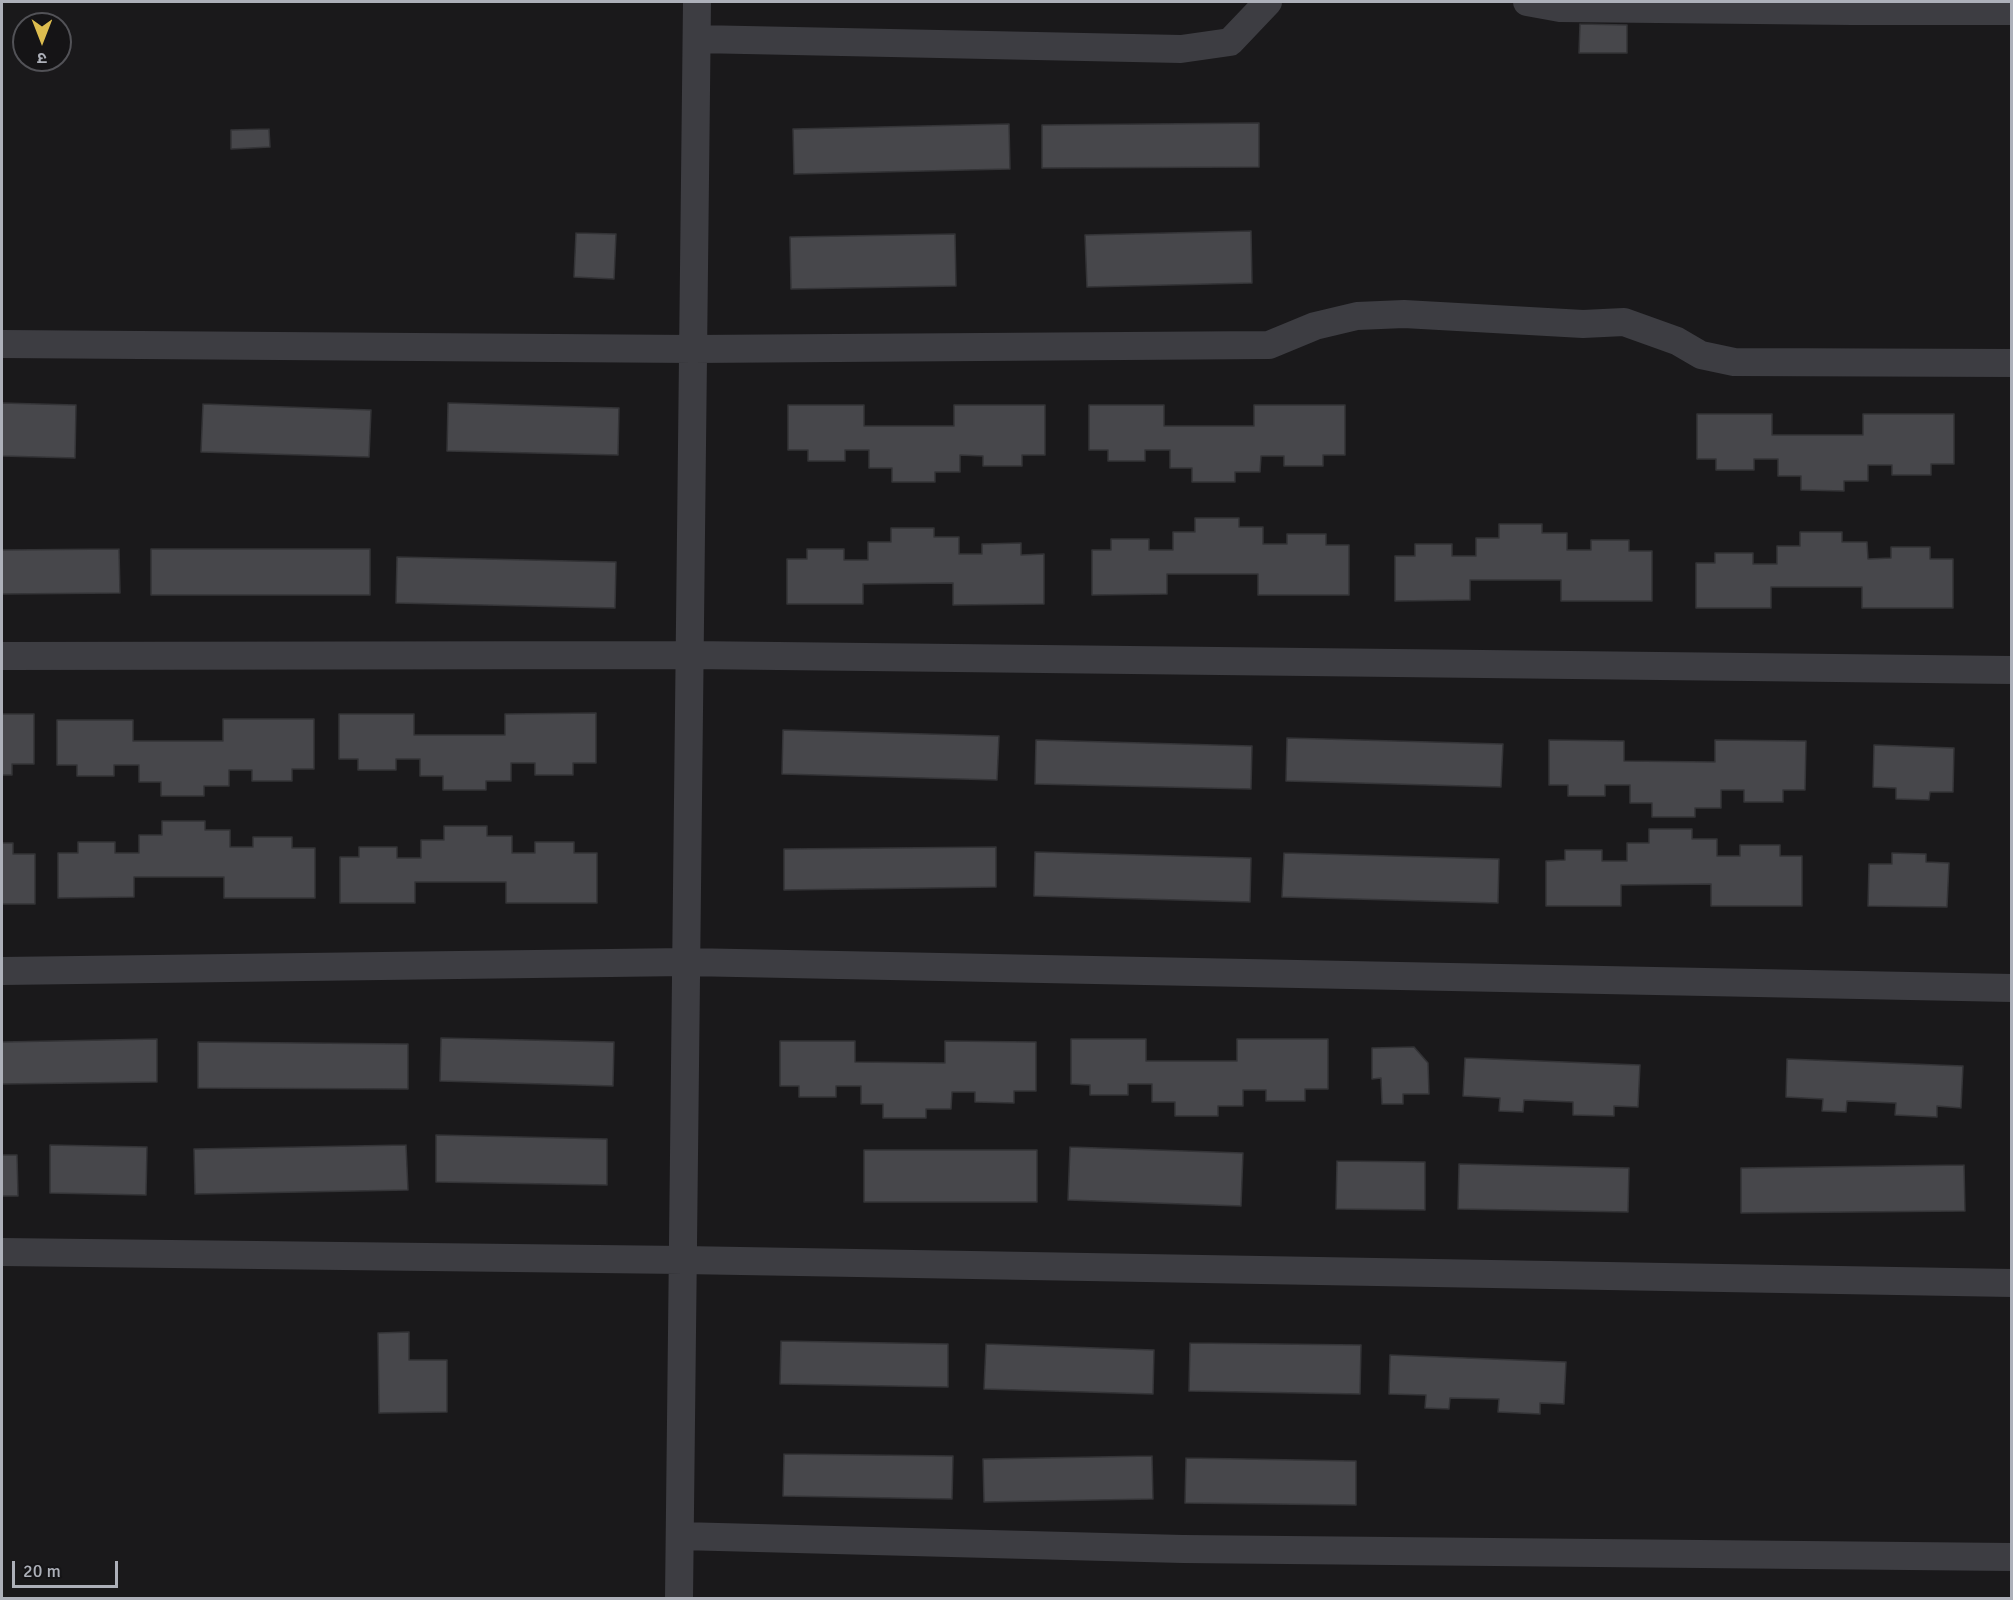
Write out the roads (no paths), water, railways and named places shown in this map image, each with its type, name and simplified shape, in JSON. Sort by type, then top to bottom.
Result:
[{"type":"street","points":[[679,1599],[697,2]]},
{"type":"street","points":[[696,39],[1181,49],[1230,42],[1268,2]]},
{"type":"street","points":[[1527,2],[1560,8],[2012,11]]},
{"type":"street","points":[[1825,2],[1853,11]]},
{"type":"street","points":[[2,344],[693,349],[1269,345],[1315,326],[1347,318],[1404,314],[1583,324],[1624,322],[1677,341],[1701,355],[1734,362],[2012,363]]},
{"type":"street","points":[[2,656],[690,656],[2012,670]]},
{"type":"street","points":[[2,971],[686,962],[2012,988]]},
{"type":"street","points":[[2,1252],[683,1260],[2012,1283]]},
{"type":"street","points":[[680,1536],[1183,1549],[2012,1557]]}]
